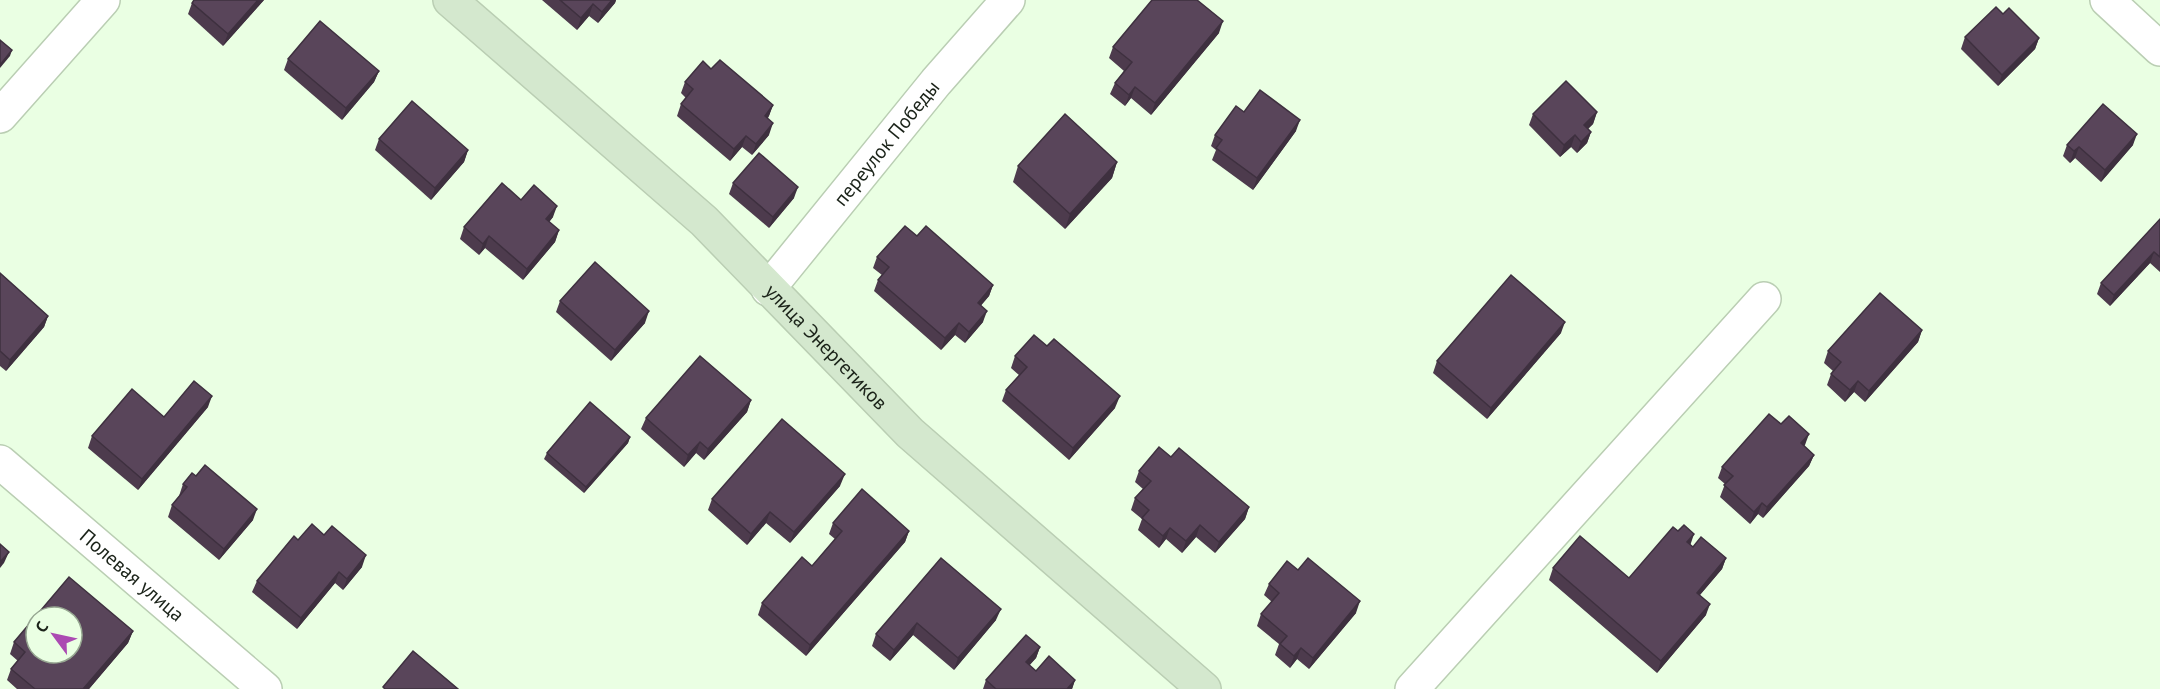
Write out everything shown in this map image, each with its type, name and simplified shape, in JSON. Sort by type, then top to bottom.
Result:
[{"type":"street","points":[[0,116],[103,0]]},
{"type":"street","name":"улица Энергетиков","points":[[450,0],[704,221],[910,434],[1204,689]]},
{"type":"street","name":"переулок Победы","points":[[768,289],[936,82],[1008,0]]},
{"type":"street","points":[[2107,0],[2160,49]]},
{"type":"street","points":[[1412,689],[1764,299]]},
{"type":"street","name":"Полевая улица","points":[[0,462],[265,689]]},
{"type":"building","points":[[194,0],[258,0],[228,34],[192,3]]},
{"type":"building","points":[[560,0],[612,0],[602,12],[593,4],[581,18]]},
{"type":"building","points":[[1152,0],[1197,0],[1223,21],[1155,103],[1135,87],[1129,95],[1115,83],[1132,62],[1113,47]]},
{"type":"building","points":[[1996,7],[2003,14],[2009,8],[2039,38],[2002,75],[1965,37]]},
{"type":"building","points":[[320,21],[379,71],[346,108],[288,59]]},
{"type":"building","points":[[0,40],[12,50],[0,65]]},
{"type":"building","points":[[720,60],[773,105],[765,116],[773,123],[756,144],[746,136],[734,149],[681,104],[693,89],[685,82],[703,61],[711,69]]},
{"type":"building","points":[[1566,81],[1597,112],[1584,125],[1591,132],[1581,142],[1575,135],[1564,145],[1533,114]]},
{"type":"building","points":[[1260,90],[1300,120],[1257,178],[1216,148],[1222,140],[1215,135],[1236,106],[1244,112]]},
{"type":"building","points":[[412,101],[468,150],[435,188],[379,139]]},
{"type":"building","points":[[2103,104],[2137,134],[2105,170],[2079,147],[2074,151],[2067,145]]},
{"type":"building","points":[[1065,114],[1117,162],[1070,214],[1018,166]]},
{"type":"building","points":[[759,153],[798,187],[773,217],[733,183]]},
{"type":"building","points":[[502,183],[521,200],[534,185],[557,206],[546,219],[559,230],[527,269],[489,236],[483,244],[464,227]]},
{"type":"building","points":[[2160,219],[2160,257],[2154,252],[2114,295],[2101,283]]},
{"type":"building","points":[[905,226],[917,236],[926,226],[993,285],[978,303],[987,311],[969,332],[959,323],[945,338],[878,280],[889,267],[877,257]]},
{"type":"building","points":[[595,262],[649,311],[615,350],[560,301]]},
{"type":"building","points":[[0,273],[48,316],[10,360],[0,351]]},
{"type":"building","points":[[1511,275],[1565,322],[1491,408],[1437,361]]},
{"type":"building","points":[[1880,293],[1922,330],[1869,391],[1858,381],[1850,390],[1831,374],[1841,362],[1828,351]]},
{"type":"building","points":[[1034,335],[1047,346],[1054,339],[1120,396],[1073,448],[1006,390],[1027,367],[1015,356]]},
{"type":"building","points":[[700,356],[751,400],[708,449],[700,442],[688,455],[646,418]]},
{"type":"building","points":[[194,381],[212,396],[142,479],[92,436],[132,389],[164,417]]},
{"type":"building","points":[[590,402],[630,437],[586,487],[547,453]]},
{"type":"building","points":[[1769,414],[1781,424],[1789,416],[1809,434],[1801,443],[1814,455],[1767,507],[1762,503],[1754,512],[1724,485],[1733,476],[1722,467]]},
{"type":"building","points":[[782,419],[845,474],[794,532],[770,512],[751,534],[712,499]]},
{"type":"building","points":[[1159,447],[1171,457],[1179,448],[1249,507],[1219,542],[1200,525],[1186,541],[1170,528],[1163,536],[1142,518],[1149,510],[1135,498],[1151,481],[1139,471]]},
{"type":"building","points":[[205,465],[257,509],[224,549],[172,505],[187,487],[183,484],[192,473],[196,476]]},
{"type":"building","points":[[862,489],[909,531],[810,645],[762,603],[802,557],[812,566],[842,531],[833,523]]},
{"type":"building","points":[[312,524],[324,535],[332,526],[366,555],[347,579],[339,572],[301,618],[257,581],[294,536],[298,540]]},
{"type":"building","points":[[1684,525],[1694,534],[1687,542],[1693,547],[1701,537],[1726,558],[1697,593],[1710,604],[1661,661],[1553,568],[1580,536],[1629,578],[1673,527],[1678,531]]},
{"type":"building","points":[[0,544],[9,552],[0,562]]},
{"type":"building","points":[[941,558],[1001,609],[958,658],[917,623],[894,650],[876,634]]},
{"type":"building","points":[[1308,558],[1360,601],[1313,658],[1301,648],[1294,656],[1280,644],[1287,636],[1261,614],[1279,593],[1269,584],[1287,561],[1298,570]]},
{"type":"building","points":[[69,577],[133,631],[83,689],[35,689],[11,669],[24,653],[24,665],[84,665],[84,605],[45,605]]},
{"type":"building","points":[[24,630],[24,651],[14,642]]},
{"type":"building","points":[[1026,635],[1040,647],[1026,662],[1036,671],[1049,656],[1075,680],[1067,689],[996,689],[986,680]]},
{"type":"building","points":[[413,651],[458,689],[385,689],[383,687]]}]
